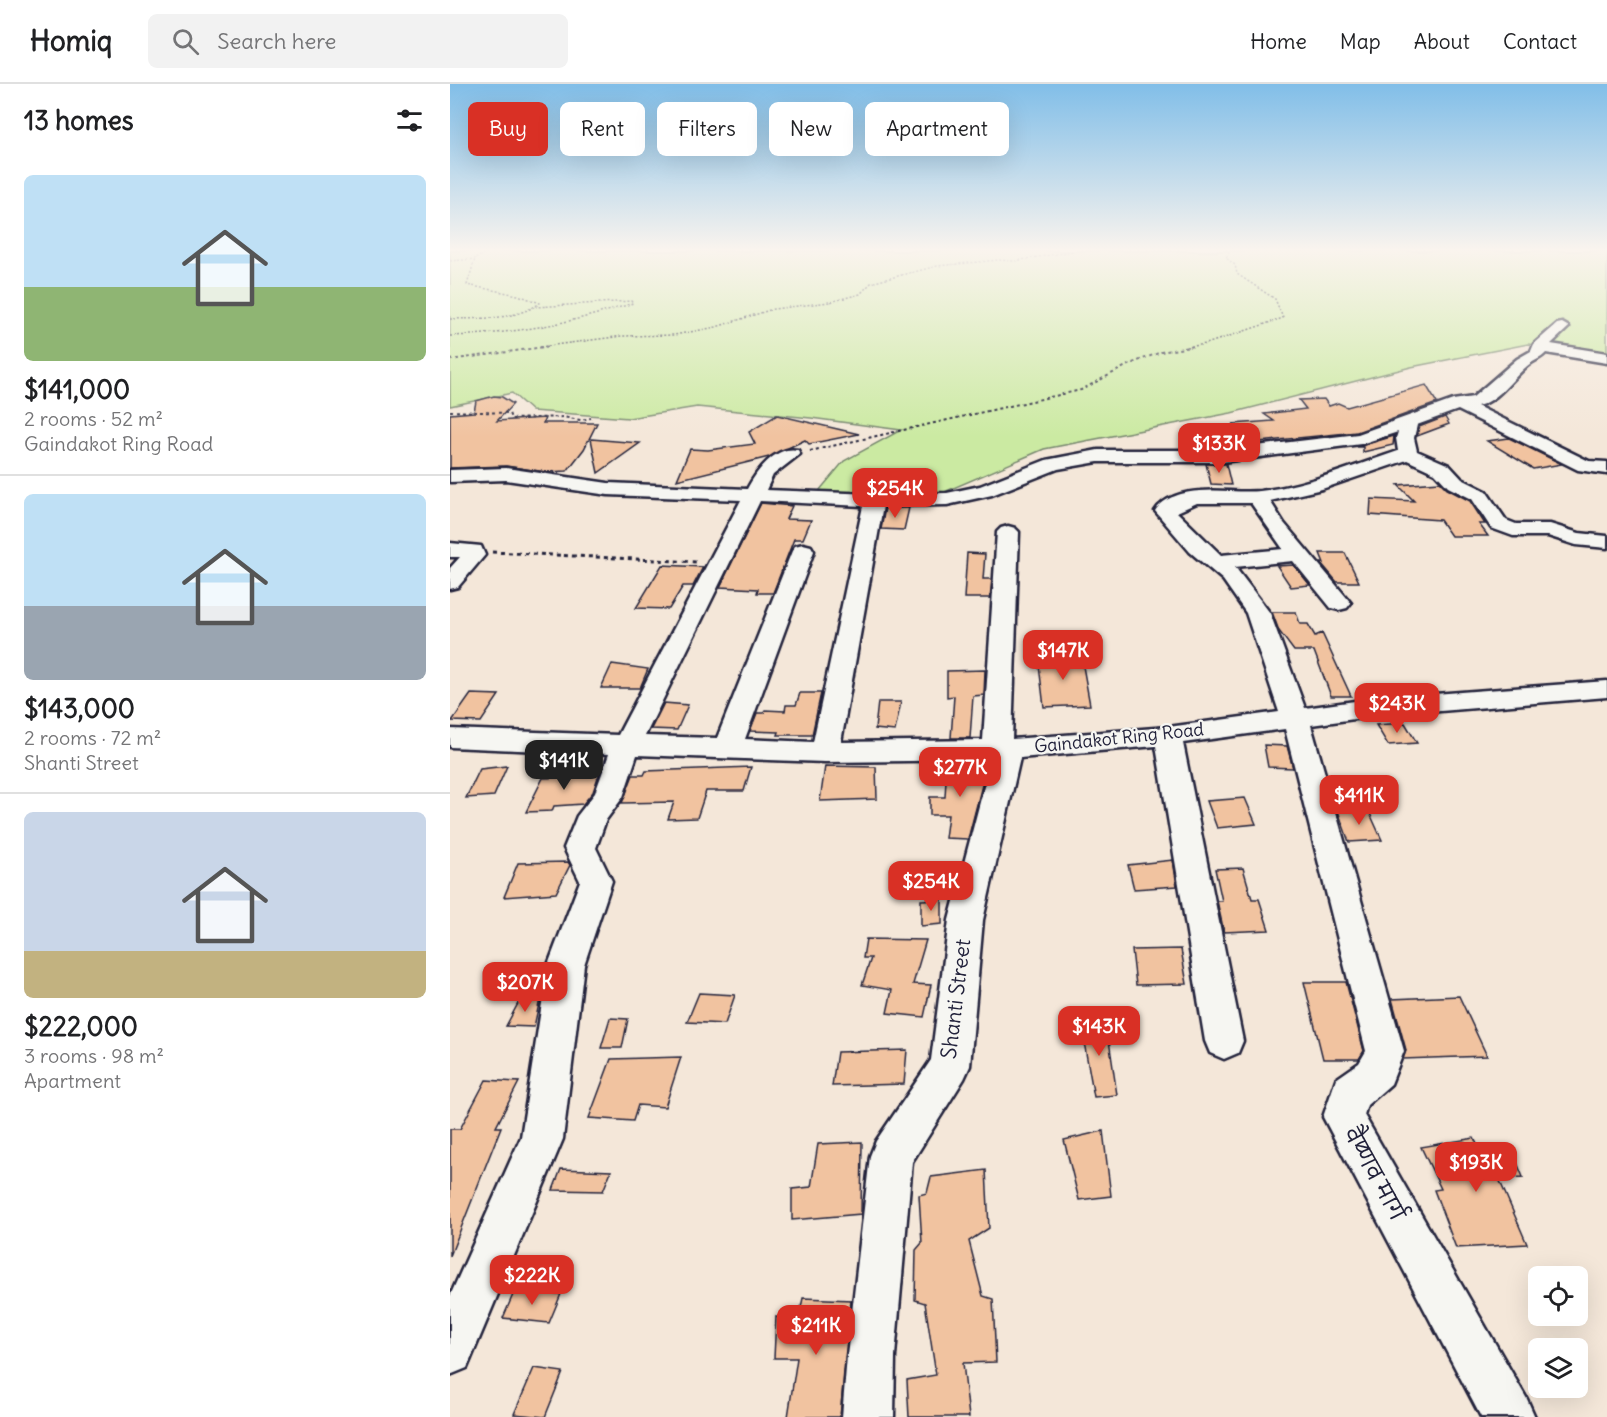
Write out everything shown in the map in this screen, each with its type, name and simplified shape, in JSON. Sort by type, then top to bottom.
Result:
[{"type":"street","points":[[450,476],[506,474],[608,489],[874,500],[947,499],[985,491],[1053,464],[1098,456],[1222,456],[1346,442],[1375,434],[1459,404],[1478,400],[1522,362],[1538,353],[1539,347],[1562,327]]},
{"type":"street","points":[[1539,347],[1607,358]]},
{"type":"street","points":[[1459,404],[1585,466],[1607,468]]},
{"type":"street","points":[[1359,422],[1375,434]]},
{"type":"street","points":[[1408,454],[1405,438],[1409,423]]},
{"type":"street","points":[[450,1351],[542,1139],[566,964],[596,881],[580,848],[592,816],[608,797],[626,746],[765,472],[791,454]]},
{"type":"street","points":[[1339,603],[1276,527],[1257,497],[1305,489],[1408,454],[1442,469],[1455,483],[1479,495],[1498,524],[1513,530],[1550,530],[1576,539],[1607,542]]},
{"type":"street","name":"वैष्णव मार्ग","points":[[1257,497],[1195,497],[1173,503],[1165,511],[1198,547],[1231,575],[1258,613],[1305,747],[1385,1051],[1382,1065],[1372,1079],[1350,1093],[1342,1117],[1509,1417]]},
{"type":"street","points":[[825,752],[874,500]]},
{"type":"street","name":"Shanti Street","points":[[868,1417],[871,1356],[891,1156],[950,1066],[966,920],[1003,750],[1008,532]]},
{"type":"street","points":[[450,550],[473,551],[474,555],[450,582]]},
{"type":"street","points":[[727,749],[803,551]]},
{"type":"street","points":[[1216,562],[1298,554]]},
{"type":"street","name":"Gaindakot Ring Road","points":[[450,738],[825,752],[1003,750],[1168,736],[1369,708],[1607,689]]},
{"type":"street","points":[[1168,736],[1224,1041]]},
{"type":"path","points":[[450,319],[514,313]]},
{"type":"path","points":[[450,336],[488,335],[532,329],[604,313]]},
{"type":"path","points":[[450,360],[622,336],[674,335],[716,327],[760,313]]},
{"type":"path","points":[[791,454],[1081,390],[1130,364],[1161,352],[1206,344],[1283,318],[1281,313]]},
{"type":"path","points":[[450,411],[509,413],[511,419],[563,417],[581,420],[591,418]]},
{"type":"path","points":[[473,551],[719,562]]},
{"type":"green space","points":[[450,313],[1607,313],[1607,355],[1528,344],[1411,367],[1231,413],[1044,449],[935,496],[814,497],[844,461],[901,430],[811,418],[697,407],[629,418],[532,411],[512,393],[450,406]]},
{"type":"building","points":[[1426,385],[1437,403],[1357,432],[1249,443],[1233,424],[1274,421],[1264,414],[1306,409],[1299,400],[1324,399],[1329,406],[1338,403],[1347,407]]},
{"type":"building","points":[[494,396],[502,397],[513,404],[497,421],[545,418],[543,423],[597,423],[584,449],[567,471],[546,472],[506,466],[450,468],[450,414],[474,412],[476,401]]},
{"type":"building","points":[[777,415],[859,434],[809,444],[805,440],[769,457],[677,480],[690,449],[708,450],[755,444],[749,432]]},
{"type":"building","points":[[1445,417],[1449,424],[1417,436],[1419,427]]},
{"type":"building","points":[[1394,436],[1393,445],[1363,452],[1363,447],[1357,447]]},
{"type":"building","points":[[1509,438],[1562,464],[1533,469],[1487,441]]},
{"type":"building","points":[[591,439],[640,443],[598,473]]},
{"type":"building","points":[[1206,464],[1226,464],[1231,485],[1211,484]]},
{"type":"building","points":[[1440,482],[1447,489],[1470,501],[1485,524],[1479,524],[1488,536],[1451,536],[1440,520],[1370,515],[1371,499],[1414,501],[1398,485]]},
{"type":"building","points":[[761,503],[792,506],[786,519],[811,520],[803,539],[794,539],[773,593],[757,593],[758,589],[720,587]]},
{"type":"building","points":[[885,508],[909,508],[904,530],[881,529]]},
{"type":"building","points":[[967,553],[985,554],[983,579],[992,579],[990,598],[964,598]]},
{"type":"building","points":[[1320,553],[1345,553],[1359,582],[1337,582],[1321,563],[1324,563]]},
{"type":"building","points":[[662,565],[703,567],[693,586],[683,586],[669,609],[636,608]]},
{"type":"building","points":[[1294,565],[1310,585],[1291,587],[1277,566]]},
{"type":"building","points":[[1272,612],[1296,612],[1300,624],[1308,624],[1315,636],[1322,633],[1351,696],[1331,696],[1314,651],[1294,651],[1279,631]]},
{"type":"building","points":[[1081,655],[1090,705],[1044,707],[1038,657]]},
{"type":"building","points":[[612,664],[648,669],[640,688],[601,688]]},
{"type":"building","points":[[985,670],[984,695],[973,696],[970,738],[951,738],[954,696],[947,697],[947,671]]},
{"type":"building","points":[[800,693],[821,693],[812,735],[778,735],[779,732],[750,731],[757,713],[764,713],[765,710],[785,711],[786,705],[796,705]]},
{"type":"building","points":[[471,694],[499,695],[481,722],[452,721]]},
{"type":"building","points":[[878,702],[901,702],[895,731],[875,729]]},
{"type":"building","points":[[664,703],[688,705],[677,730],[651,729]]},
{"type":"building","points":[[1405,723],[1417,743],[1388,745],[1376,725]]},
{"type":"building","points":[[1264,745],[1287,746],[1293,768],[1268,767]]},
{"type":"building","points":[[988,762],[968,839],[945,838],[948,815],[930,815],[930,797],[945,797],[947,763]]},
{"type":"building","points":[[507,766],[494,796],[466,798],[480,769]]},
{"type":"building","points":[[825,766],[876,767],[877,799],[820,801]]},
{"type":"building","points":[[751,767],[744,791],[706,791],[697,818],[668,819],[674,802],[622,803],[633,775],[644,775],[646,771]]},
{"type":"building","points":[[600,771],[593,792],[583,804],[554,806],[552,811],[526,812],[543,778],[573,777],[575,773]]},
{"type":"building","points":[[1245,798],[1256,824],[1217,828],[1207,801]]},
{"type":"building","points":[[1368,809],[1382,840],[1349,842],[1338,811]]},
{"type":"building","points":[[1173,860],[1177,886],[1134,889],[1128,865]]},
{"type":"building","points":[[568,862],[570,865],[556,893],[504,897],[518,863]]},
{"type":"building","points":[[1243,868],[1252,899],[1259,899],[1269,930],[1224,932],[1217,901],[1222,901],[1215,869]]},
{"type":"building","points":[[942,899],[942,924],[921,926],[921,900]]},
{"type":"building","points":[[866,939],[926,940],[913,984],[931,985],[924,1017],[887,1013],[892,990],[862,985],[871,958],[863,958]]},
{"type":"building","points":[[1181,949],[1187,984],[1136,985],[1132,950]]},
{"type":"building","points":[[1304,982],[1346,982],[1364,1051],[1359,1059],[1323,1059]]},
{"type":"building","points":[[699,993],[735,995],[725,1024],[687,1022]]},
{"type":"building","points":[[1459,996],[1487,1056],[1403,1059],[1406,1050],[1392,999]]},
{"type":"building","points":[[521,998],[540,999],[534,1027],[506,1026]]},
{"type":"building","points":[[610,1018],[628,1019],[622,1048],[601,1048]]},
{"type":"building","points":[[1080,1020],[1106,1020],[1117,1095],[1094,1097]]},
{"type":"building","points":[[907,1050],[904,1084],[832,1086],[837,1052]]},
{"type":"building","points":[[681,1057],[665,1107],[638,1105],[633,1121],[589,1118],[611,1059]]},
{"type":"building","points":[[486,1080],[519,1082],[496,1127],[501,1127],[450,1256],[450,1129],[460,1129]]},
{"type":"building","points":[[1103,1131],[1111,1196],[1079,1200],[1064,1140]]},
{"type":"building","points":[[1474,1138],[1479,1148],[1510,1146],[1523,1177],[1499,1179],[1527,1244],[1456,1248],[1434,1190],[1441,1189],[1421,1147]]},
{"type":"building","points":[[862,1142],[861,1214],[792,1220],[792,1189],[811,1187],[818,1144]]},
{"type":"building","points":[[561,1169],[611,1171],[603,1191],[553,1190]]},
{"type":"building","points":[[986,1170],[989,1228],[969,1241],[983,1296],[993,1299],[996,1362],[963,1363],[969,1417],[909,1417],[907,1380],[936,1375],[925,1303],[915,1300],[916,1250],[922,1243],[919,1195],[927,1193],[931,1177]]},
{"type":"building","points":[[515,1290],[561,1294],[549,1323],[503,1318]]},
{"type":"building","points":[[803,1298],[851,1300],[840,1417],[788,1417],[797,1358],[774,1358],[776,1317],[798,1322]]},
{"type":"building","points":[[534,1368],[563,1372],[545,1417],[514,1414]]}]
